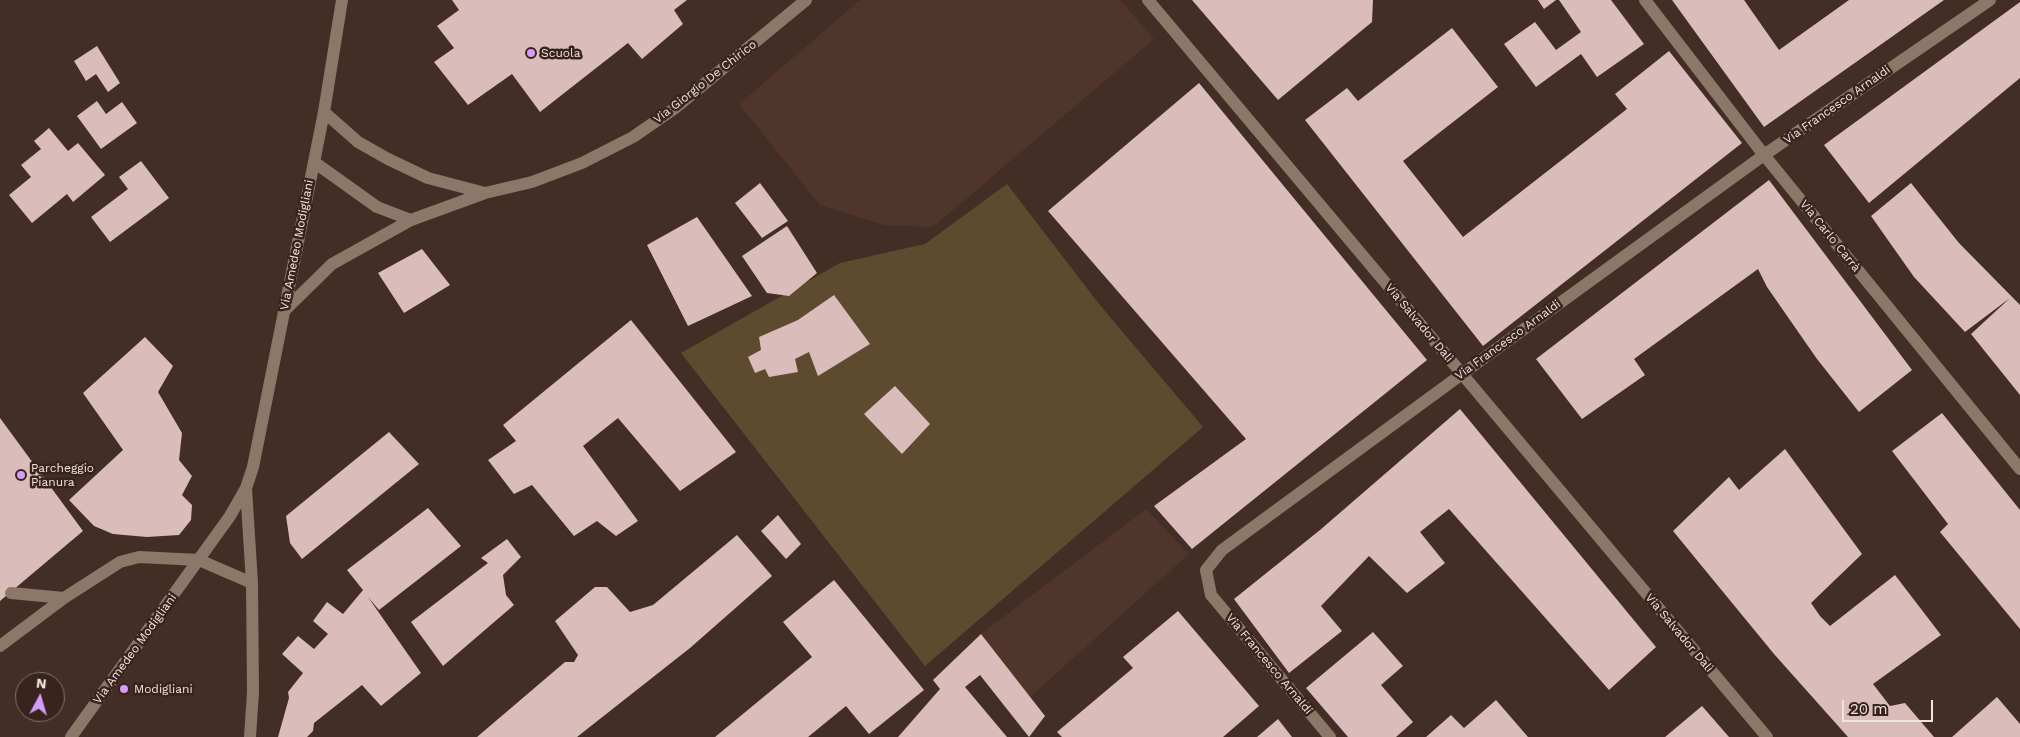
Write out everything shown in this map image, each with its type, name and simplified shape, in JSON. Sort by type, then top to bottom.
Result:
[{"type":"street","name":"Via Amedeo Modigliani","points":[[70,737],[199,560],[230,516],[246,488],[253,467],[324,112],[342,0]]},
{"type":"street","name":"Via Giorgio De Chirico","points":[[284,311],[332,264],[411,220],[485,193],[532,182],[582,162],[633,137],[675,108],[806,0]]},
{"type":"street","name":"Via Salvador Dalì","points":[[1148,0],[1767,737]]},
{"type":"street","name":"Via Carlo Carrà","points":[[1645,0],[1764,156],[2020,469]]},
{"type":"street","name":"Via Francesco Arnaldi","points":[[1330,737],[1211,595],[1206,570],[1222,550],[1764,156],[1990,0]]},
{"type":"street","name":"Via Giorgio De Chirico","points":[[324,112],[358,142],[388,159],[428,178],[485,193]]},
{"type":"street","points":[[314,162],[377,208],[411,220]]},
{"type":"street","name":"Via Amedeo Modigliani","points":[[246,488],[252,583],[253,692],[250,737]]},
{"type":"street","points":[[0,646],[64,598],[120,562],[139,557],[199,560],[252,583]]},
{"type":"street","points":[[11,593],[64,598]]},
{"type":"shaded area","points":[[860,0],[1120,0],[1154,39],[933,227],[884,225],[820,205],[739,104]]},
{"type":"shaded area","points":[[1007,184],[1099,304],[1203,427],[925,666],[681,353],[840,263],[925,244]]},
{"type":"shaded area","points":[[1146,509],[1189,554],[1030,697],[981,634]]},
{"type":"building","name":"Scuola","points":[[452,0],[687,0],[674,10],[683,24],[642,59],[628,43],[540,112],[512,74],[468,105],[434,62],[454,48],[437,26],[459,10]]},
{"type":"building","points":[[1192,0],[1373,0],[1372,22],[1278,100]]},
{"type":"building","points":[[1538,0],[1556,0],[1544,9]]},
{"type":"building","points":[[1559,0],[1611,0],[1644,44],[1597,77],[1581,54],[1536,87],[1504,44],[1535,22],[1556,50],[1581,32]]},
{"type":"building","points":[[1672,0],[1744,0],[1779,50],[1849,0],[1944,0],[1764,127]]},
{"type":"building","points":[[2020,2],[2020,78],[1869,203],[1824,145]]},
{"type":"building","points":[[1452,28],[1498,87],[1403,161],[1463,237],[1627,109],[1615,94],[1669,51],[1742,143],[1483,346],[1305,120],[1347,88],[1358,101]]},
{"type":"building","points":[[97,46],[120,83],[108,92],[96,74],[86,81],[74,61]]},
{"type":"building","points":[[1199,83],[1427,360],[1192,549],[1154,506],[1246,439],[1048,211]]},
{"type":"building","points":[[97,101],[106,114],[122,102],[137,123],[101,149],[77,116]]},
{"type":"building","points":[[49,128],[68,151],[78,143],[105,175],[73,202],[67,194],[32,223],[9,195],[31,177],[21,165],[41,149],[34,141]]},
{"type":"building","points":[[141,161],[169,198],[110,242],[91,217],[128,189],[119,177]]},
{"type":"building","points":[[1769,180],[1912,370],[1859,412],[1817,359],[1767,287],[1758,269],[1634,359],[1645,375],[1582,419],[1536,359]]},
{"type":"building","points":[[760,183],[788,221],[762,238],[735,203]]},
{"type":"building","points":[[1911,183],[1959,243],[2020,305],[2020,395],[1971,334],[2010,298],[1965,332],[1914,277],[1871,216]]},
{"type":"building","points":[[697,217],[752,296],[688,326],[647,245]]},
{"type":"building","points":[[787,226],[817,273],[789,296],[767,293],[742,256]]},
{"type":"building","points":[[422,249],[450,285],[404,313],[378,273]]},
{"type":"building","points":[[834,295],[870,344],[818,376],[809,352],[795,359],[798,372],[769,377],[765,369],[755,373],[748,357],[761,350],[759,337],[798,320]]},
{"type":"building","points":[[631,320],[736,452],[680,491],[618,418],[583,446],[638,521],[616,536],[597,521],[574,536],[532,485],[514,494],[488,460],[516,441],[503,425]]},
{"type":"building","points":[[145,337],[173,366],[158,392],[182,433],[179,460],[192,476],[182,495],[192,505],[191,520],[179,535],[147,537],[113,534],[94,526],[69,500],[123,450],[83,393]]},
{"type":"building","points":[[895,386],[930,424],[902,454],[864,414]]},
{"type":"building","points":[[1460,409],[1656,647],[1609,690],[1449,509],[1420,532],[1445,563],[1407,593],[1369,556],[1321,606],[1342,631],[1289,673],[1234,599],[1320,530]]},
{"type":"building","points":[[1942,413],[2020,510],[2020,629],[1940,532],[1948,524],[1892,451]]},
{"type":"building","name":"Parcheggio Pianura","points":[[0,418],[83,531],[0,601]]},
{"type":"building","points":[[389,432],[419,464],[302,559],[290,543],[286,516]]},
{"type":"building","points":[[1785,449],[1862,554],[1811,603],[1820,616],[1830,626],[1895,575],[1941,635],[1873,684],[1890,706],[1905,703],[1934,737],[1848,737],[1774,654],[1673,531],[1729,477],[1739,490]]},
{"type":"building","points":[[428,508],[461,546],[379,610],[368,597],[421,673],[381,706],[362,685],[314,723],[313,731],[307,737],[278,737],[289,698],[288,692],[303,673],[282,654],[298,636],[314,649],[328,634],[313,621],[327,602],[343,614],[363,590],[347,570]]},
{"type":"building","points":[[778,515],[801,544],[786,559],[761,531]]},
{"type":"building","points":[[737,535],[772,576],[690,648],[577,737],[477,737],[565,662],[574,662],[578,655],[555,621],[595,587],[607,587],[630,612],[653,605]]},
{"type":"building","points":[[507,539],[521,557],[503,575],[506,595],[514,605],[443,666],[411,622],[488,563],[481,558]]},
{"type":"building","points":[[834,580],[924,690],[869,734],[846,706],[808,737],[715,737],[812,657],[783,622]]},
{"type":"building","points":[[1178,611],[1259,706],[1223,737],[1062,737],[1057,732],[1133,668],[1123,657]]},
{"type":"building","points":[[1373,632],[1403,666],[1381,685],[1413,722],[1396,737],[1348,737],[1306,688]]},
{"type":"building","points":[[981,634],[1045,716],[1029,737],[980,675],[965,687],[1007,737],[898,737],[940,689],[933,680]]},
{"type":"building","points":[[1997,697],[2020,724],[2020,737],[1952,737]]},
{"type":"building","points":[[1496,700],[1528,737],[1426,737],[1451,715],[1464,728]]},
{"type":"building","points":[[1702,706],[1729,737],[1665,737]]},
{"type":"building","points":[[1278,719],[1292,737],[1257,737]]},
{"type":"place","name":"Scuola","points":[[531,53]]},
{"type":"place","name":"Parcheggio Pianura","points":[[21,475]]},
{"type":"place","name":"Modigliani","points":[[124,689]]}]
